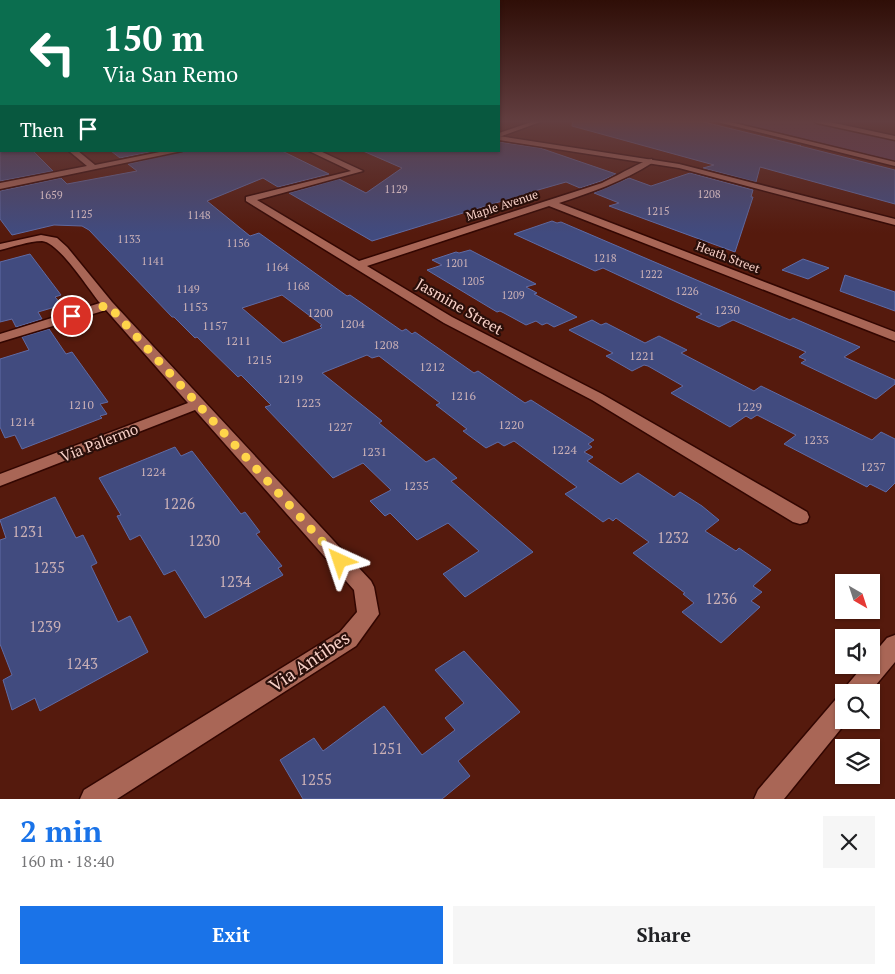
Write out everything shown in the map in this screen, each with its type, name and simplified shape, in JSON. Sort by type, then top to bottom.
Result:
[{"type":"street","points":[[82,158],[94,168]]},
{"type":"street","points":[[0,186],[142,158]]},
{"type":"street","name":"Jasmine Street","points":[[330,158],[359,171],[249,199],[448,320],[596,397],[800,517]]},
{"type":"street","points":[[633,158],[711,173],[895,222]]},
{"type":"street","points":[[872,158],[895,164]]},
{"type":"street","name":"Maple Avenue","points":[[358,265],[605,185],[630,174],[649,161]]},
{"type":"street","name":"Heath Street","points":[[550,202],[895,337]]},
{"type":"street","name":"Via Antibes","points":[[0,247],[41,238],[53,240],[63,249],[108,305],[364,587],[368,614],[348,639],[93,799]]},
{"type":"street","points":[[0,338],[108,305]]},
{"type":"street","name":"Via Palermo","points":[[0,480],[198,404]]},
{"type":"street","points":[[863,684],[895,645]]},
{"type":"street","points":[[768,799],[835,718]]},
{"type":"building","points":[[0,158],[40,158],[53,171],[0,181]]},
{"type":"building","points":[[153,158],[297,158],[329,174],[278,187],[263,178],[207,201],[250,236],[259,233],[347,296],[350,295],[402,331],[406,329],[412,334],[415,332],[474,373],[478,371],[525,403],[531,400],[594,440],[588,444],[592,447],[584,452],[593,457],[587,461],[621,484],[638,473],[674,497],[680,492],[702,506],[719,520],[705,531],[736,551],[739,548],[771,570],[753,586],[762,592],[751,601],[760,607],[721,643],[682,612],[694,603],[683,594],[685,593],[633,553],[649,542],[616,518],[613,521],[609,518],[603,522],[565,494],[577,487],[514,441],[504,446],[498,442],[486,448],[463,431],[467,429],[436,405],[440,403],[379,356],[372,358],[367,355],[322,373],[382,421],[379,423],[426,462],[434,458],[457,478],[451,481],[533,552],[465,597],[443,574],[479,551],[448,523],[417,540],[390,513],[385,516],[370,501],[391,490],[363,463],[333,478],[265,407],[271,405],[241,375],[238,377],[197,337],[195,338],[172,317],[89,230],[82,226],[54,225],[12,235],[0,219],[0,191],[61,178],[67,184],[137,171],[128,164]],"holes":[[[282,295],[322,325],[320,326],[322,328],[283,343],[242,308]]]},
{"type":"building","points":[[380,158],[570,158],[616,174],[580,188],[566,182],[372,241],[289,193],[339,179],[366,193],[402,168]]},
{"type":"building","points":[[690,158],[848,158],[895,170],[895,204],[760,167],[756,182],[703,168],[714,165]]},
{"type":"building","points":[[690,173],[753,190],[751,197],[753,197],[735,252],[609,206],[619,203],[594,193],[629,178],[651,186]]},
{"type":"building","points":[[552,221],[561,222],[790,320],[793,318],[860,347],[844,357],[895,380],[895,384],[876,399],[801,363],[806,360],[799,357],[806,352],[733,320],[719,327],[696,317],[702,314],[603,268],[595,271],[514,234]]},
{"type":"building","points":[[470,250],[536,284],[526,287],[537,293],[534,294],[577,317],[554,327],[547,323],[542,325],[536,321],[526,325],[500,311],[497,312],[427,270],[442,265],[432,260],[456,252]]},
{"type":"building","points":[[30,254],[61,295],[55,297],[62,305],[38,312],[42,319],[16,327],[12,319],[0,322],[0,262]]},
{"type":"building","points":[[803,259],[829,268],[808,279],[782,270]]},
{"type":"building","points":[[845,275],[895,292],[895,311],[840,291]]},
{"type":"building","points":[[592,320],[601,325],[606,323],[645,343],[659,336],[687,350],[681,353],[754,391],[761,386],[872,440],[881,432],[895,439],[895,483],[886,492],[870,484],[867,487],[784,444],[796,435],[757,415],[751,419],[746,416],[730,427],[671,393],[683,386],[648,366],[644,365],[632,371],[606,356],[613,353],[569,330]]},
{"type":"building","points":[[49,329],[66,354],[72,352],[108,402],[100,404],[107,414],[100,416],[102,418],[22,449],[15,435],[5,438],[0,427],[0,359],[29,350],[22,337]]},
{"type":"building","points":[[175,447],[181,456],[192,451],[241,514],[245,512],[260,532],[256,534],[282,566],[278,568],[283,575],[205,618],[175,570],[164,575],[140,535],[130,540],[117,516],[121,515],[99,478]]},
{"type":"building","points":[[55,497],[76,538],[83,535],[97,563],[91,566],[118,622],[130,616],[148,652],[40,711],[35,698],[12,710],[3,680],[12,675],[0,644],[0,540],[6,538],[0,520]]},
{"type":"building","points":[[464,651],[520,712],[458,761],[470,776],[442,799],[303,799],[280,760],[314,738],[323,751],[384,706],[422,755],[455,730],[445,718],[464,703],[435,670]]},
{"type":"route","points":[[72,316],[108,305],[340,561]]}]
